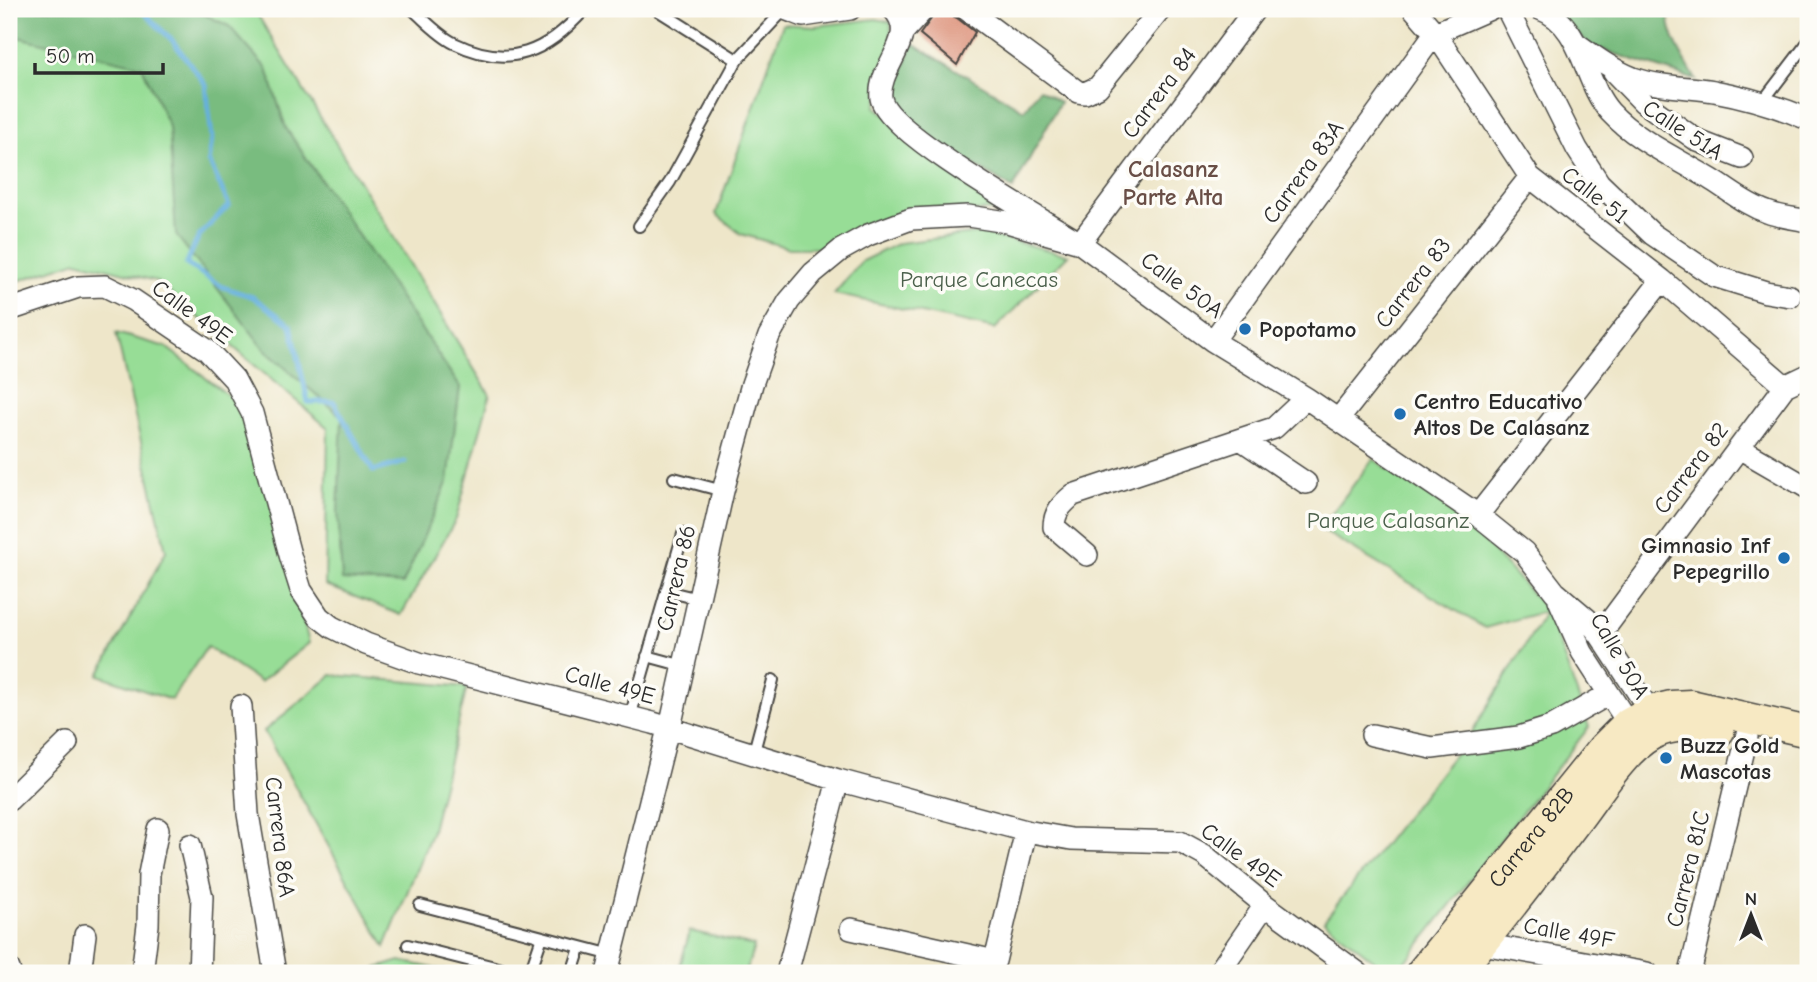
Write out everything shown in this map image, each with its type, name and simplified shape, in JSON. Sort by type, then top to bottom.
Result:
[{"type":"street","points":[[785,9],[810,16],[850,9]]},
{"type":"street","points":[[893,9],[900,16],[904,31]]},
{"type":"street","points":[[904,31],[924,9]]},
{"type":"street","points":[[966,9],[1078,92],[1085,93],[1098,87],[1161,9]]},
{"type":"street","name":"Carrera 84","points":[[1080,243],[1255,9]]},
{"type":"street","name":"Calle 51","points":[[1414,9],[1435,33],[1530,177],[1662,280],[1785,386]]},
{"type":"street","points":[[1435,33],[1490,9]]},
{"type":"street","points":[[1507,9],[1572,138],[1599,183],[1652,234],[1714,276],[1766,292],[1790,296]]},
{"type":"street","name":"Calle 51A","points":[[1540,9],[1557,19],[1577,44],[1597,95],[1634,134],[1743,201],[1768,213],[1808,221]]},
{"type":"street","name":"Calle 50A","points":[[904,31],[883,83],[881,99],[888,114],[946,161],[1080,243],[1213,341],[1306,398],[1478,514],[1524,552],[1555,592],[1600,635],[1652,715]]},
{"type":"street","name":"Carrera 83A","points":[[1213,341],[1435,33]]},
{"type":"street","points":[[1577,44],[1608,66],[1643,102],[1698,141],[1742,158]]},
{"type":"street","points":[[1608,66],[1657,84],[1714,91],[1763,101],[1808,119]]},
{"type":"street","name":"Carrera 83","points":[[1338,421],[1530,177]]},
{"type":"street","name":"Calle 50A","points":[[867,234],[911,219],[968,216],[1007,222],[1080,243]]},
{"type":"street","name":"Carrera 86","points":[[609,964],[671,723],[723,491],[752,384],[769,336],[789,301],[813,272],[867,234]]},
{"type":"street","points":[[1478,514],[1662,280]]},
{"type":"street","name":"Calle 49E","points":[[9,310],[78,287],[105,286],[133,300],[207,350],[234,379],[252,412],[301,590],[318,617],[332,627],[381,650],[419,663],[630,717],[838,780],[1026,831],[1070,839],[1180,842],[1204,855],[1265,905],[1358,973]]},
{"type":"street","name":"Carrera 82","points":[[1600,635],[1785,386],[1808,374]]},
{"type":"street","points":[[1087,555],[1054,527],[1054,518],[1061,505],[1073,495],[1274,428],[1306,398]]},
{"type":"street","points":[[1242,440],[1306,482]]},
{"type":"street","points":[[1739,448],[1808,488]]},
{"type":"street","name":"Calle 50A","points":[[1555,592],[1582,652],[1609,694],[1652,715]]},
{"type":"street","points":[[1372,735],[1432,748],[1519,737],[1551,727],[1609,694]]},
{"type":"street","points":[[1652,715],[1691,705],[1808,732]]},
{"type":"street","name":"Carrera 86A","points":[[241,706],[248,814],[275,973]]},
{"type":"street","points":[[1652,715],[1808,752]]},
{"type":"street","name":"Carrera 82B","points":[[1457,973],[1628,754],[1652,715]]},
{"type":"street","name":"Carrera 82B","points":[[1421,973],[1603,748],[1652,715]]},
{"type":"street","name":"Carrera 81C","points":[[1690,973],[1747,737]]},
{"type":"street","points":[[9,800],[67,743]]},
{"type":"street","points":[[787,973],[838,780]]},
{"type":"street","points":[[142,973],[148,925],[149,874],[158,829]]},
{"type":"street","points":[[851,929],[993,967],[1026,831]]},
{"type":"street","points":[[190,845],[202,897],[198,973]]},
{"type":"street","points":[[1218,973],[1265,905]]},
{"type":"street","points":[[80,973],[85,935]]},
{"type":"street","name":"Calle 49F","points":[[1482,944],[1647,973]]},
{"type":"lane","points":[[412,9],[453,43],[485,53],[506,55],[539,49],[554,40],[585,9]]},
{"type":"lane","points":[[656,9],[737,60]]},
{"type":"lane","points":[[639,226],[670,182],[737,60],[785,9]]},
{"type":"lane","points":[[1763,101],[1808,42]]},
{"type":"lane","points":[[674,478],[723,491]]},
{"type":"lane","points":[[630,717],[683,534]]},
{"type":"lane","points":[[666,591],[699,599]]},
{"type":"lane","points":[[648,656],[684,666]]},
{"type":"lane","points":[[753,755],[773,680]]},
{"type":"lane","points":[[420,905],[580,948],[609,964]]},
{"type":"lane","points":[[524,973],[530,972],[542,937]]},
{"type":"lane","points":[[408,945],[518,973]]},
{"type":"lane","points":[[572,973],[580,948]]},
{"type":"green space","points":[[9,9],[254,9],[490,395],[456,519],[401,615],[325,585],[328,428],[156,281],[77,261],[9,284]]},
{"type":"green space","points":[[9,9],[193,9],[229,26],[267,69],[286,128],[460,387],[448,481],[403,584],[342,580],[338,512],[342,417],[266,351],[176,235],[169,127],[142,66],[9,35]]},
{"type":"green space","points":[[1547,9],[1669,9],[1673,37],[1696,80],[1591,46]]},
{"type":"green space","points":[[876,19],[891,22],[891,43],[876,107],[1011,210],[900,213],[821,248],[789,248],[741,234],[716,214],[783,24],[815,26]]},
{"type":"green space","points":[[913,44],[1024,110],[1039,89],[1060,102],[1013,189],[913,127],[894,94]]},
{"type":"green space","name":"Parque Canecas","points":[[980,233],[1068,255],[995,329],[834,294],[862,261],[899,243]]},
{"type":"green space","points":[[116,333],[166,347],[251,413],[309,643],[260,682],[207,647],[171,700],[99,675],[166,551]]},
{"type":"green space","name":"Parque Calasanz","points":[[1373,459],[1460,515],[1547,610],[1589,727],[1397,973],[1390,973],[1324,921],[1473,731],[1546,611],[1485,628],[1320,529]]},
{"type":"green space","points":[[332,675],[467,687],[431,834],[385,947],[264,731]]},
{"type":"green space","points":[[690,931],[754,946],[746,973],[678,973]]},
{"type":"green space","points":[[400,961],[456,973],[372,973],[374,969]]},
{"type":"building","points":[[937,11],[957,18],[975,32],[957,65],[920,34]]},
{"type":"waterway","points":[[140,9],[172,40],[206,85],[212,138],[209,161],[229,205],[199,236],[186,264],[223,287],[253,297],[291,325],[308,402],[334,402],[373,471],[405,462]]},
{"type":"place","name":"Popotamo","points":[[1245,329]]},
{"type":"place","name":"Centro Educativo Altos De Calasanz","points":[[1400,414]]},
{"type":"place","name":"Gimnasio Inf Pepegrillo","points":[[1784,558]]},
{"type":"place","name":"Buzz Gold Mascotas","points":[[1666,758]]},
{"type":"district","name":"Calasanz Parte Alta","points":[[1173,183]]}]
